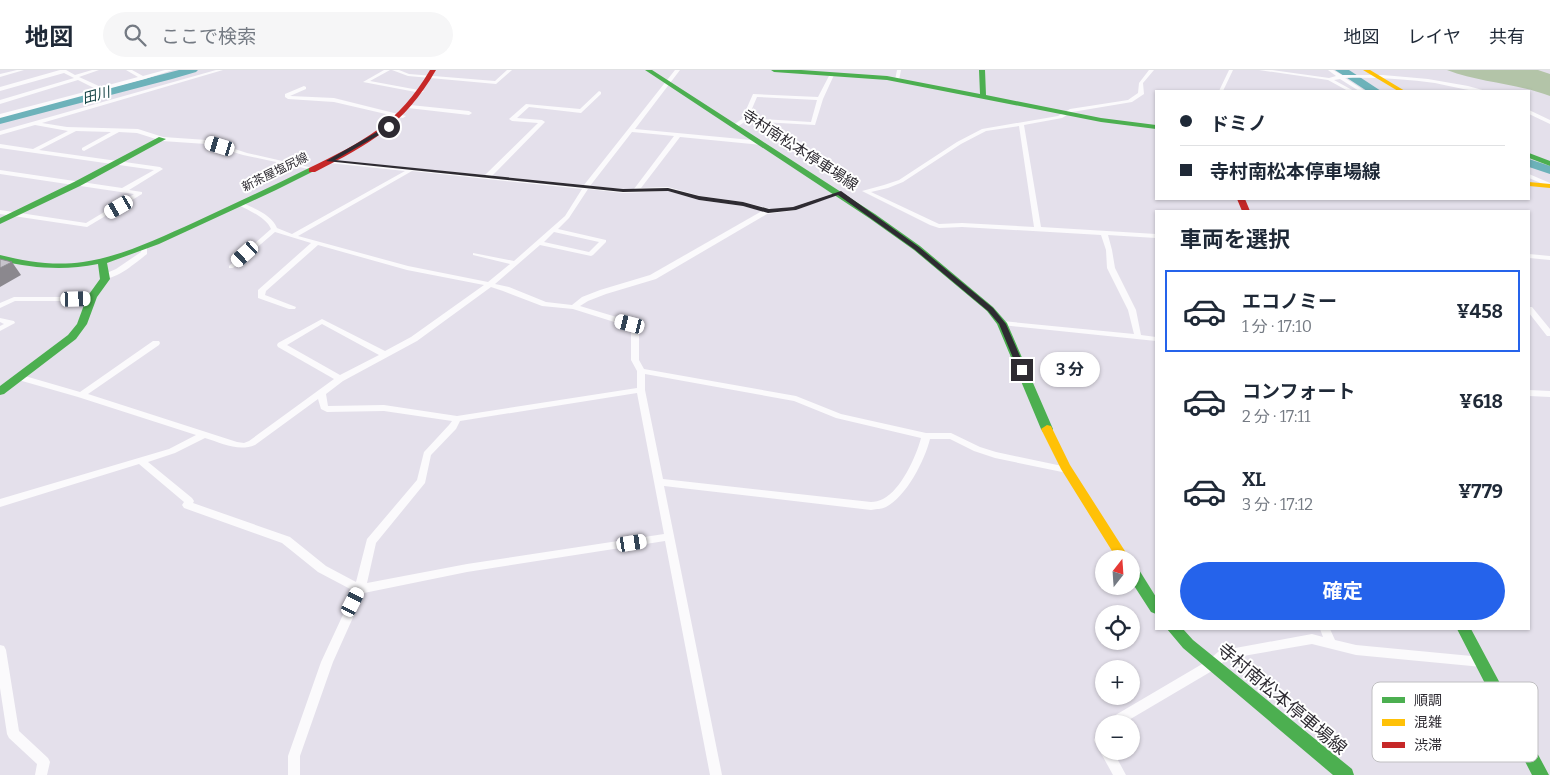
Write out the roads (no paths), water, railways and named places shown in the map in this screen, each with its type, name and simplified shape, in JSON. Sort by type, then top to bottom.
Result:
[{"type":"main road","name":"寺村南松本停車場線","points":[[648,70],[838,193],[916,248],[990,309],[1002,324],[1042,418],[1068,470],[1118,550]]},
{"type":"main road","points":[[774,70],[832,75],[851,72],[898,75],[983,96],[1101,120],[1155,127]]},
{"type":"main road","points":[[982,70],[983,96]]},
{"type":"main road","points":[[1369,73],[1400,90]]},
{"type":"main road","name":"新茶屋塩尻線","points":[[0,258],[43,268],[68,268],[102,262],[144,247],[241,204],[377,135],[406,111],[431,74]]},
{"type":"main road","points":[[0,221],[78,184],[162,139]]},
{"type":"main road","points":[[1530,155],[1550,164]]},
{"type":"main road","points":[[1530,184],[1550,185]]},
{"type":"main road","points":[[0,391],[72,337],[82,324],[91,299],[105,277],[102,262]]},
{"type":"main road","points":[[1140,583],[1155,606]]},
{"type":"main road","name":"寺村南松本停車場線","points":[[1175,630],[1346,775]]},
{"type":"main road","points":[[1465,630],[1492,682]]},
{"type":"main road","points":[[1534,762],[1541,775]]},
{"type":"street","points":[[0,76],[22,70]]},
{"type":"street","points":[[0,89],[63,70],[100,89]]},
{"type":"street","points":[[0,102],[97,70]]},
{"type":"street","points":[[128,70],[144,78]]},
{"type":"street","points":[[0,116],[172,70]]},
{"type":"street","points":[[0,133],[221,70]]},
{"type":"street","points":[[388,70],[365,82],[421,91]]},
{"type":"street","points":[[394,70],[408,75],[431,74],[496,83],[510,70]]},
{"type":"street","points":[[18,378],[81,395],[204,435],[245,446],[340,379],[428,330],[489,285],[539,243],[567,217],[586,187],[678,70]]},
{"type":"street","points":[[1152,70],[1141,84],[1142,91],[1137,98],[1123,103],[1068,113],[1060,117],[984,130],[901,181],[886,187],[864,191],[939,226],[962,225],[1155,236]]},
{"type":"street","points":[[1222,90],[1231,70]]},
{"type":"street","points":[[1260,70],[1329,79],[1350,90]]},
{"type":"street","points":[[1330,70],[1360,90]]},
{"type":"street","points":[[1329,79],[1369,73],[1477,90]]},
{"type":"street","points":[[745,119],[813,124],[820,99],[832,75]]},
{"type":"street","points":[[304,88],[286,95],[288,97],[334,100],[406,111],[469,113]]},
{"type":"street","points":[[487,177],[542,122],[512,119],[528,105],[581,111],[599,93]]},
{"type":"street","points":[[735,126],[745,119],[755,95],[820,99]]},
{"type":"street","points":[[1530,112],[1550,122]]},
{"type":"street","points":[[34,123],[76,129],[138,131],[162,139],[207,142],[245,154],[311,169]]},
{"type":"street","points":[[1021,124],[1038,229]]},
{"type":"street","points":[[33,151],[76,129]]},
{"type":"street","points":[[84,149],[120,130]]},
{"type":"street","points":[[630,130],[762,143]]},
{"type":"street","points":[[638,189],[678,135]]},
{"type":"street","points":[[0,146],[160,169],[124,190]]},
{"type":"street","points":[[329,161],[586,187],[623,190],[668,189],[699,198],[743,204],[768,211],[794,209],[838,193]]},
{"type":"street","points":[[292,236],[412,168]]},
{"type":"street","points":[[0,172],[140,193],[88,225],[0,212]]},
{"type":"street","points":[[1530,176],[1550,185]]},
{"type":"street","points":[[241,204],[266,218],[273,225],[274,229],[292,236],[407,268],[489,285],[545,304],[574,307],[630,324],[635,330],[635,360],[641,370],[641,390],[716,775]]},
{"type":"street","points":[[574,307],[585,299],[603,292],[653,277],[768,211]]},
{"type":"street","points":[[231,267],[274,229]]},
{"type":"street","points":[[539,243],[591,254],[604,241],[553,230]]},
{"type":"street","points":[[1104,233],[1110,250],[1111,268],[1132,310],[1138,337]]},
{"type":"street","points":[[292,307],[261,296],[262,290],[316,243]]},
{"type":"street","points":[[105,277],[119,271],[145,253],[144,247]]},
{"type":"street","points":[[475,254],[515,263]]},
{"type":"street","points":[[1530,256],[1550,258]]},
{"type":"street","points":[[0,306],[14,299],[91,299]]},
{"type":"street","points":[[1530,310],[1550,334]]},
{"type":"street","points":[[0,320],[11,323],[0,329]]},
{"type":"street","points":[[340,379],[281,345],[322,321],[384,354]]},
{"type":"street","points":[[1002,324],[1155,339]]},
{"type":"street","points":[[81,395],[156,344]]},
{"type":"street","points":[[641,370],[796,399],[839,416],[926,436],[951,436],[977,449],[995,455],[1068,470]]},
{"type":"street","points":[[321,392],[323,404],[327,408],[384,408],[458,419],[641,390]]},
{"type":"street","points":[[1530,392],[1550,394]]},
{"type":"street","points":[[294,775],[294,756],[297,747],[327,662],[360,589],[372,542],[422,481],[427,454],[453,427],[458,419]]},
{"type":"street","points":[[0,503],[172,451],[204,435]]},
{"type":"street","points":[[659,482],[871,506],[884,503],[904,484],[924,447],[926,436]]},
{"type":"street","points":[[140,460],[189,501],[187,505],[286,540],[296,546],[322,569],[360,589],[467,568],[669,537]]},
{"type":"street","points":[[1325,630],[1331,644]]},
{"type":"street","points":[[1126,715],[1213,664],[1223,655],[1290,642],[1312,639],[1356,650],[1482,662]]},
{"type":"street","points":[[0,650],[13,734],[44,762],[41,775]]},
{"type":"street","points":[[1111,760],[1120,775]]},
{"type":"waterway","name":"田川","points":[[0,120],[192,70]]},
{"type":"waterway","points":[[1341,70],[1373,90]]},
{"type":"waterway","points":[[1530,163],[1550,170]]}]
